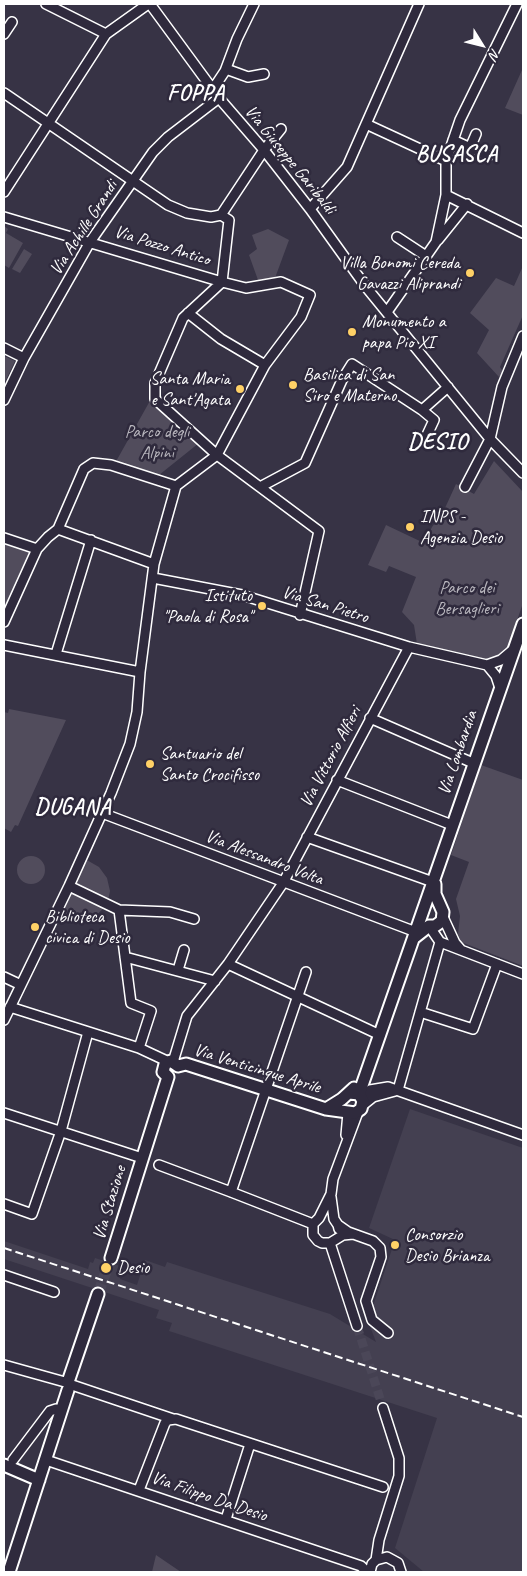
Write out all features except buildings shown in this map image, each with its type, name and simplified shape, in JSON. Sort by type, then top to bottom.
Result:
[{"type":"street","points":[[46,4],[106,34]]},
{"type":"street","points":[[4,192],[106,34],[149,4]]},
{"type":"street","name":"Via Giuseppe Garibaldi","points":[[149,4],[219,98],[264,150],[310,209],[364,284],[490,439],[523,473]]},
{"type":"street","points":[[213,89],[226,68],[237,39],[254,4]]},
{"type":"street","points":[[310,209],[347,167],[418,4]]},
{"type":"street","points":[[436,242],[446,195],[446,161],[453,140],[460,120],[517,4]]},
{"type":"street","points":[[4,34],[12,22]]},
{"type":"street","points":[[226,68],[248,76],[264,74]]},
{"type":"street","points":[[4,93],[168,205],[187,213],[211,217],[221,215],[229,220],[222,282],[183,318],[156,383],[155,399],[217,455],[319,531],[300,615]]},
{"type":"street","name":"Via Achille Grandi","points":[[4,400],[24,358],[90,242],[153,152],[168,137],[219,98]]},
{"type":"street","points":[[366,124],[446,161]]},
{"type":"street","points":[[221,215],[264,150],[281,129]]},
{"type":"street","points":[[470,148],[476,134]]},
{"type":"street","points":[[453,140],[488,156]]},
{"type":"street","points":[[446,195],[523,233]]},
{"type":"street","points":[[387,312],[436,242],[467,204]]},
{"type":"street","name":"Via Pozzo Antico","points":[[4,217],[222,282],[246,288],[281,282],[310,295],[301,317],[265,365]]},
{"type":"street","points":[[397,236],[426,256]]},
{"type":"street","points":[[4,1020],[69,886],[102,813],[130,744],[137,712],[140,672],[154,564],[176,486],[217,455],[265,365],[221,339],[188,313]]},
{"type":"street","points":[[465,487],[490,439],[502,387],[523,336]]},
{"type":"street","points":[[4,348],[24,358]]},
{"type":"street","points":[[260,487],[305,463],[342,380],[352,364],[434,420],[427,435]]},
{"type":"street","points":[[422,410],[448,387]]},
{"type":"street","points":[[4,622],[38,549],[58,529],[84,469],[98,462],[176,486]]},
{"type":"street","points":[[58,529],[154,564]]},
{"type":"street","points":[[4,538],[38,549]]},
{"type":"street","points":[[56,654],[91,540]]},
{"type":"street","name":"Via San Pietro","points":[[153,578],[242,596],[409,647],[487,665]]},
{"type":"street","name":"Via Lombardia","points":[[333,1241],[339,1232],[331,1194],[333,1179],[344,1148],[353,1103],[366,1076],[424,912],[473,763],[523,624]]},
{"type":"street","points":[[4,644],[140,672]]},
{"type":"street","name":"Via Vittorio Alfieri","points":[[170,1067],[187,1016],[228,964],[283,883],[409,647]]},
{"type":"street","points":[[500,688],[496,676],[487,665],[501,660],[516,647]]},
{"type":"street","points":[[370,718],[473,763]]},
{"type":"street","points":[[337,780],[452,825]]},
{"type":"street","name":"Via Alessandro Volta","points":[[102,813],[415,935]]},
{"type":"street","points":[[307,837],[435,876]]},
{"type":"street","name":"Via Lombardia","points":[[435,876],[435,894],[442,912]]},
{"type":"street","points":[[69,886],[119,910],[170,912],[194,919]]},
{"type":"street","points":[[464,952],[455,943],[442,912],[430,905],[424,912],[424,922],[440,942],[464,952],[523,974]]},
{"type":"street","points":[[119,910],[131,1003],[151,1011],[138,1048]]},
{"type":"street","points":[[415,935],[429,926],[439,924],[442,912]]},
{"type":"street","points":[[398,1090],[440,942]]},
{"type":"street","points":[[178,970],[184,950]]},
{"type":"street","points":[[125,957],[215,981]]},
{"type":"street","points":[[228,964],[380,1035]]},
{"type":"street","points":[[420,1012],[472,1029],[497,964]]},
{"type":"street","points":[[231,1192],[306,972]]},
{"type":"street","points":[[4,977],[21,985]]},
{"type":"street","name":"Via Venticinque Aprile","points":[[10,1007],[138,1048],[148,1052],[170,1067],[186,1064],[326,1109],[353,1103]]},
{"type":"street","points":[[4,1204],[32,1214],[61,1131],[88,1032]]},
{"type":"street","name":"Via Stazione","points":[[111,1258],[170,1067]]},
{"type":"street","points":[[353,1103],[398,1090],[523,1135]]},
{"type":"street","points":[[4,1113],[142,1158]]},
{"type":"street","points":[[159,1165],[316,1221]]},
{"type":"street","name":"Via Lombardia","points":[[316,1221],[331,1194]]},
{"type":"street","points":[[354,1234],[343,1235],[333,1241],[322,1243],[315,1238],[312,1231],[316,1221],[326,1216],[354,1234],[373,1241],[380,1248],[381,1257],[366,1301],[372,1320],[388,1333]]},
{"type":"street","points":[[333,1241],[357,1326]]},
{"type":"street","points":[[7,1276],[54,1292]]},
{"type":"street","points":[[9,1572],[98,1294]]},
{"type":"street","points":[[4,1364],[51,1379],[69,1387],[176,1419],[384,1487]]},
{"type":"street","points":[[38,1480],[9,1463],[50,1411],[63,1408]]},
{"type":"street","points":[[369,1567],[399,1476],[399,1458],[383,1408]]},
{"type":"street","points":[[139,1490],[164,1423],[163,1418],[158,1414]]},
{"type":"street","points":[[164,1423],[168,1420],[176,1419]]},
{"type":"street","points":[[226,1519],[250,1444]]},
{"type":"street","name":"Via Filippo Da Desio","points":[[46,1460],[369,1567]]},
{"type":"street","points":[[379,1540],[388,1557],[398,1563],[403,1571]]},
{"type":"street","points":[[369,1567],[388,1557]]},
{"type":"shaded area","points":[[410,1109],[523,1148],[523,1572],[424,1572],[395,1548],[437,1418],[169,1331],[172,1323],[156,1318],[159,1310],[4,1259],[4,1241],[88,1269],[90,1262],[93,1263],[95,1258],[120,1266],[119,1271],[122,1272],[120,1279],[137,1285],[145,1260],[165,1267],[167,1262],[330,1314],[376,1342],[368,1321],[395,1240],[369,1228]]},
{"type":"green space","points":[[523,70],[523,115],[505,108]]},
{"type":"green space","points":[[4,226],[8,229],[6,233],[23,243],[9,268],[4,265]]},
{"type":"green space","points":[[268,229],[289,240],[275,278],[258,280],[249,255],[257,249],[252,235]]},
{"type":"green space","points":[[24,249],[32,254],[20,273],[12,269]]},
{"type":"green space","points":[[523,266],[523,315],[500,367],[503,372],[499,377],[477,353],[489,330],[470,313],[496,278],[514,286]]},
{"type":"green space","points":[[4,356],[15,361],[4,384]]},
{"type":"green space","name":"Parco degli Alpini","points":[[151,399],[199,443],[154,479],[114,465]]},
{"type":"green space","name":"Parco dei Bersaglieri","points":[[494,461],[523,492],[523,603],[510,644],[505,652],[497,657],[483,660],[417,644],[414,625],[402,612],[416,577],[389,566],[386,572],[368,565],[386,525],[424,543],[432,527],[440,519],[456,484],[474,494]]},
{"type":"green space","points":[[4,538],[37,549],[4,622]]},
{"type":"green space","points":[[9,709],[66,720],[18,826],[15,825],[11,832],[4,828],[4,712],[8,713]]},
{"type":"green space","points":[[481,765],[523,780],[523,966],[461,942],[458,934],[460,916],[456,899],[469,862],[451,855]]},
{"type":"green space","points":[[31,856],[41,860],[45,870],[41,880],[31,884],[21,880],[17,870],[21,860]]},
{"type":"green space","points":[[85,859],[99,867],[107,878],[110,891],[108,901],[73,885]]},
{"type":"green space","points":[[71,891],[105,907],[92,919],[81,922],[59,916]]},
{"type":"green space","points":[[156,1555],[181,1572],[152,1572]]},
{"type":"tunnel","points":[[98,1294],[111,1258]]},
{"type":"tunnel","points":[[357,1326],[383,1408]]},
{"type":"railway","points":[[4,1248],[523,1417]]},
{"type":"place","name":"Villa Bonomi Cereda Gavazzi Aliprandi","points":[[470,273]]},
{"type":"place","name":"Monumento a papa Pio XI","points":[[352,332]]},
{"type":"place","name":"Basilica di San Siro e Materno","points":[[293,385]]},
{"type":"place","name":"Santa Maria e Sant'Agata","points":[[240,389]]},
{"type":"place","name":"INPS - Agenzia Desio","points":[[410,527]]},
{"type":"place","name":"Istituto \"Paola di Rosa\"","points":[[262,606]]},
{"type":"place","name":"Santuario del Santo Crocifisso","points":[[150,764]]},
{"type":"place","name":"Biblioteca civica di Desio","points":[[35,927]]},
{"type":"place","name":"Consorzio Desio Brianza","points":[[395,1245]]},
{"type":"place","name":"Desio","points":[[106,1268]]},
{"type":"district","name":"FOPPA","points":[[196,94]]},
{"type":"district","name":"BUSASCA","points":[[457,155]]},
{"type":"district","name":"DESIO","points":[[438,443]]},
{"type":"district","name":"DUGANA","points":[[73,808]]}]
